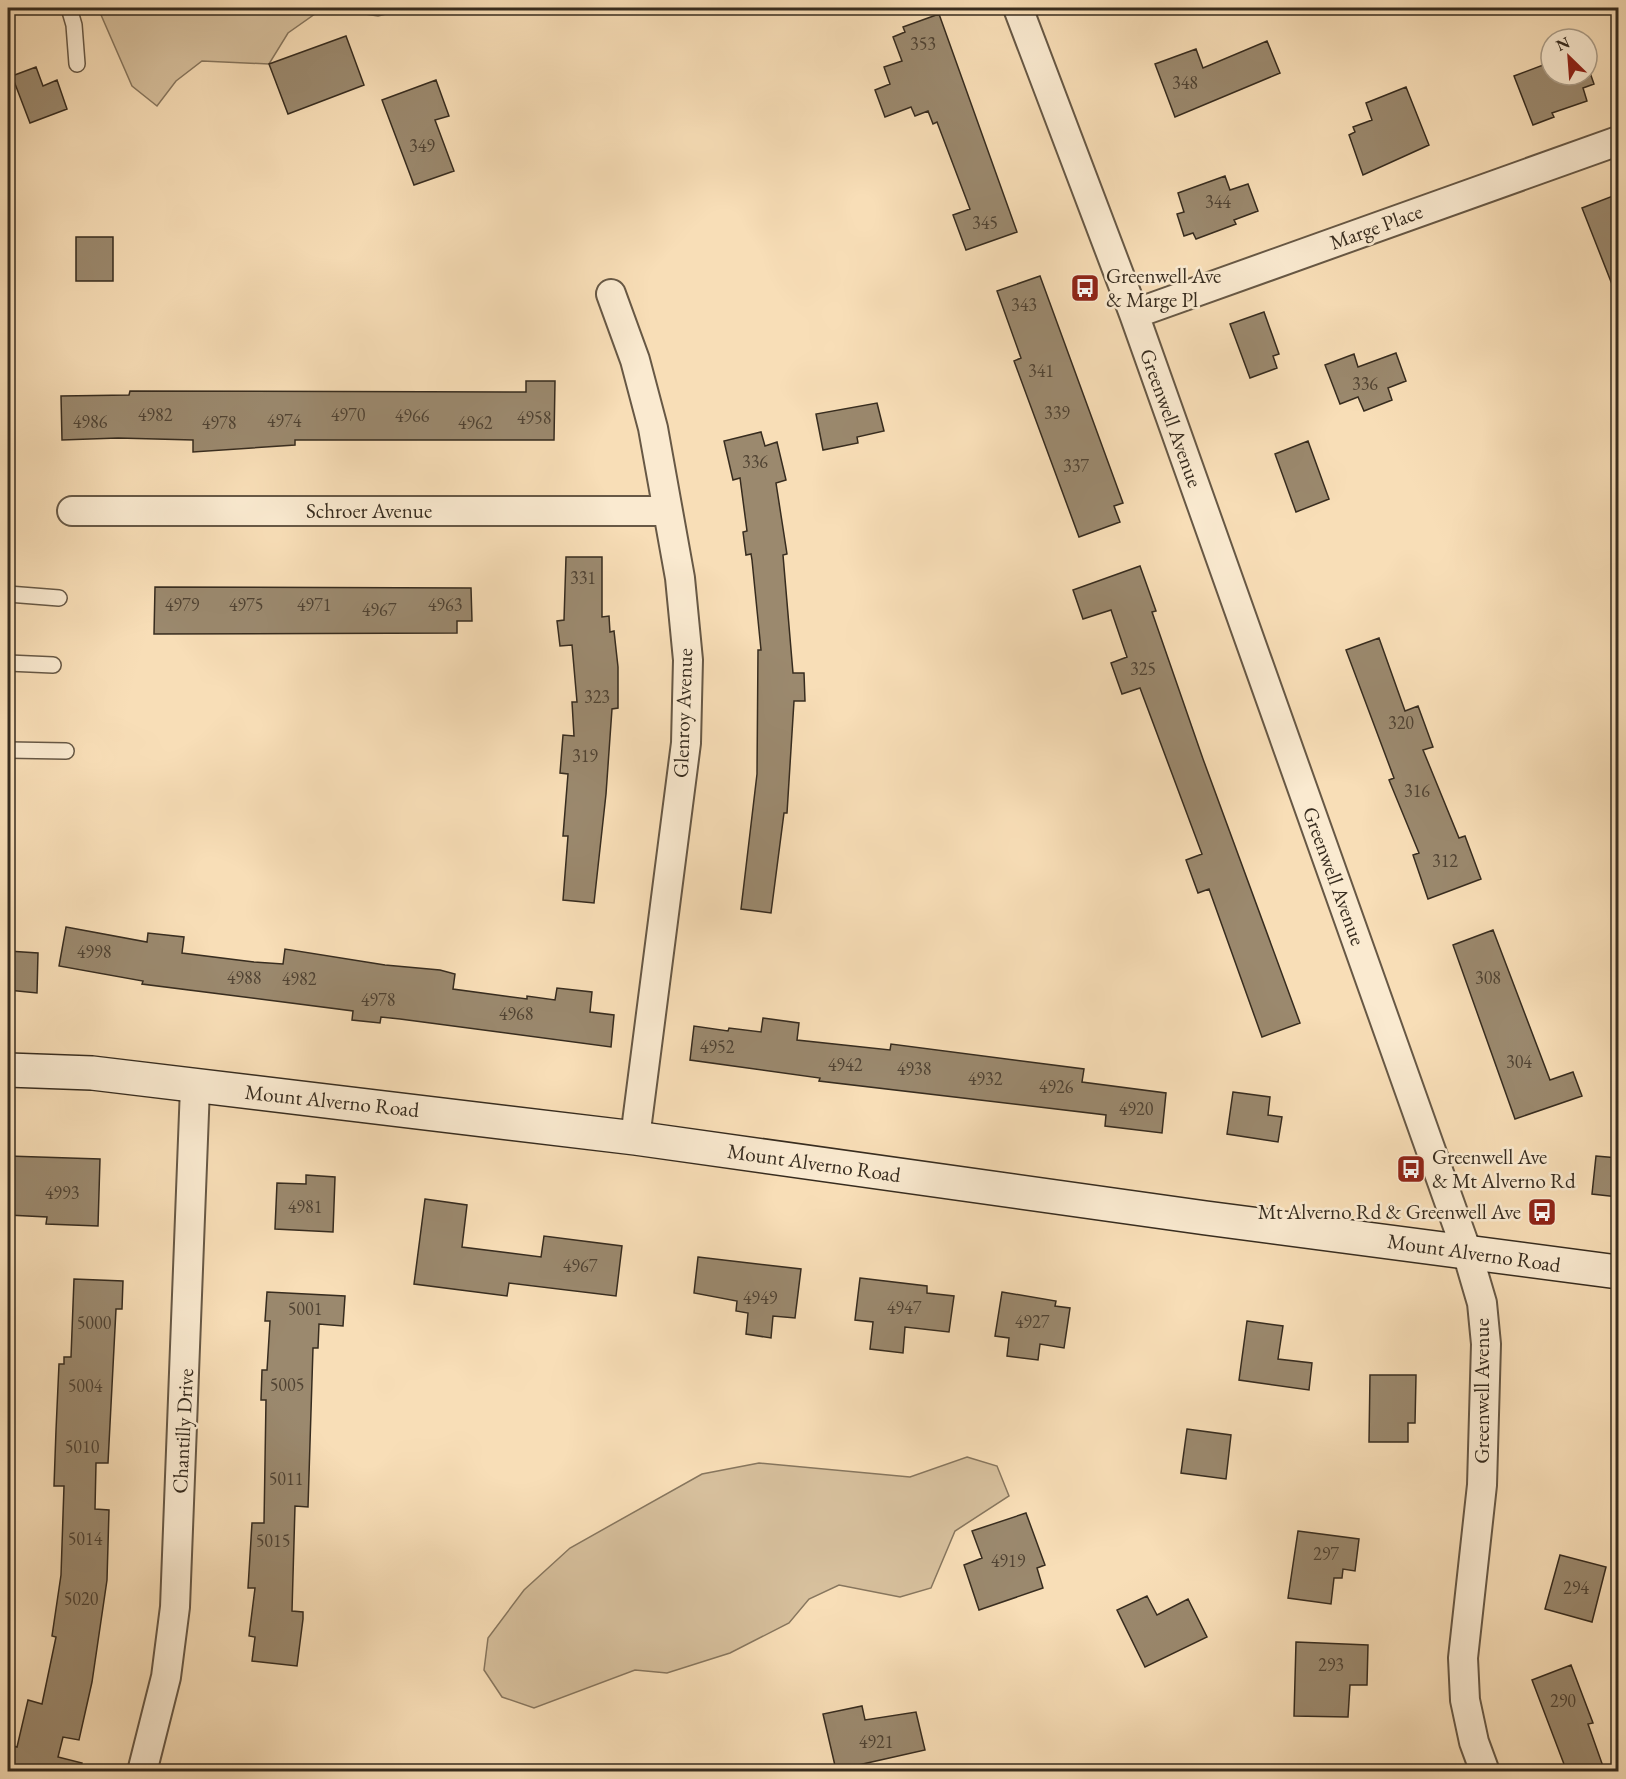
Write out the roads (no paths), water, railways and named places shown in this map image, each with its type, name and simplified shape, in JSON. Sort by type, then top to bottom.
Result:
[{"type":"street","name":"Greenwell Avenue","points":[[1018,8],[1134,314],[1467,1252],[1482,1303],[1486,1344],[1482,1485],[1463,1658],[1465,1700],[1474,1742],[1485,1772]]},
{"type":"street","name":"Marge Place","points":[[1134,314],[1618,141]]},
{"type":"street","name":"Glenroy Avenue","points":[[611,294],[635,360],[653,428],[666,511],[680,578],[688,660],[686,743],[635,1138]]},
{"type":"street","name":"Schroer Avenue","points":[[72,511],[666,511]]},
{"type":"street","name":"Mount Alverno Road","points":[[8,1070],[92,1073],[635,1138],[1618,1272]]},
{"type":"street","name":"Chantilly Drive","points":[[142,1772],[166,1677],[175,1607],[195,1087]]},
{"type":"lane","points":[[69,8],[74,25],[77,64]]},
{"type":"lane","points":[[8,594],[59,598]]},
{"type":"lane","points":[[8,663],[53,665]]},
{"type":"lane","points":[[8,750],[66,751]]},
{"type":"place","name":"Greenwell Ave & Marge Pl","points":[[1085,288]]},
{"type":"place","name":"Greenwell Ave & Mt Alverno Rd","points":[[1411,1169]]},
{"type":"place","name":"Mt Alverno Rd & Greenwell Ave","points":[[1542,1212]]}]
